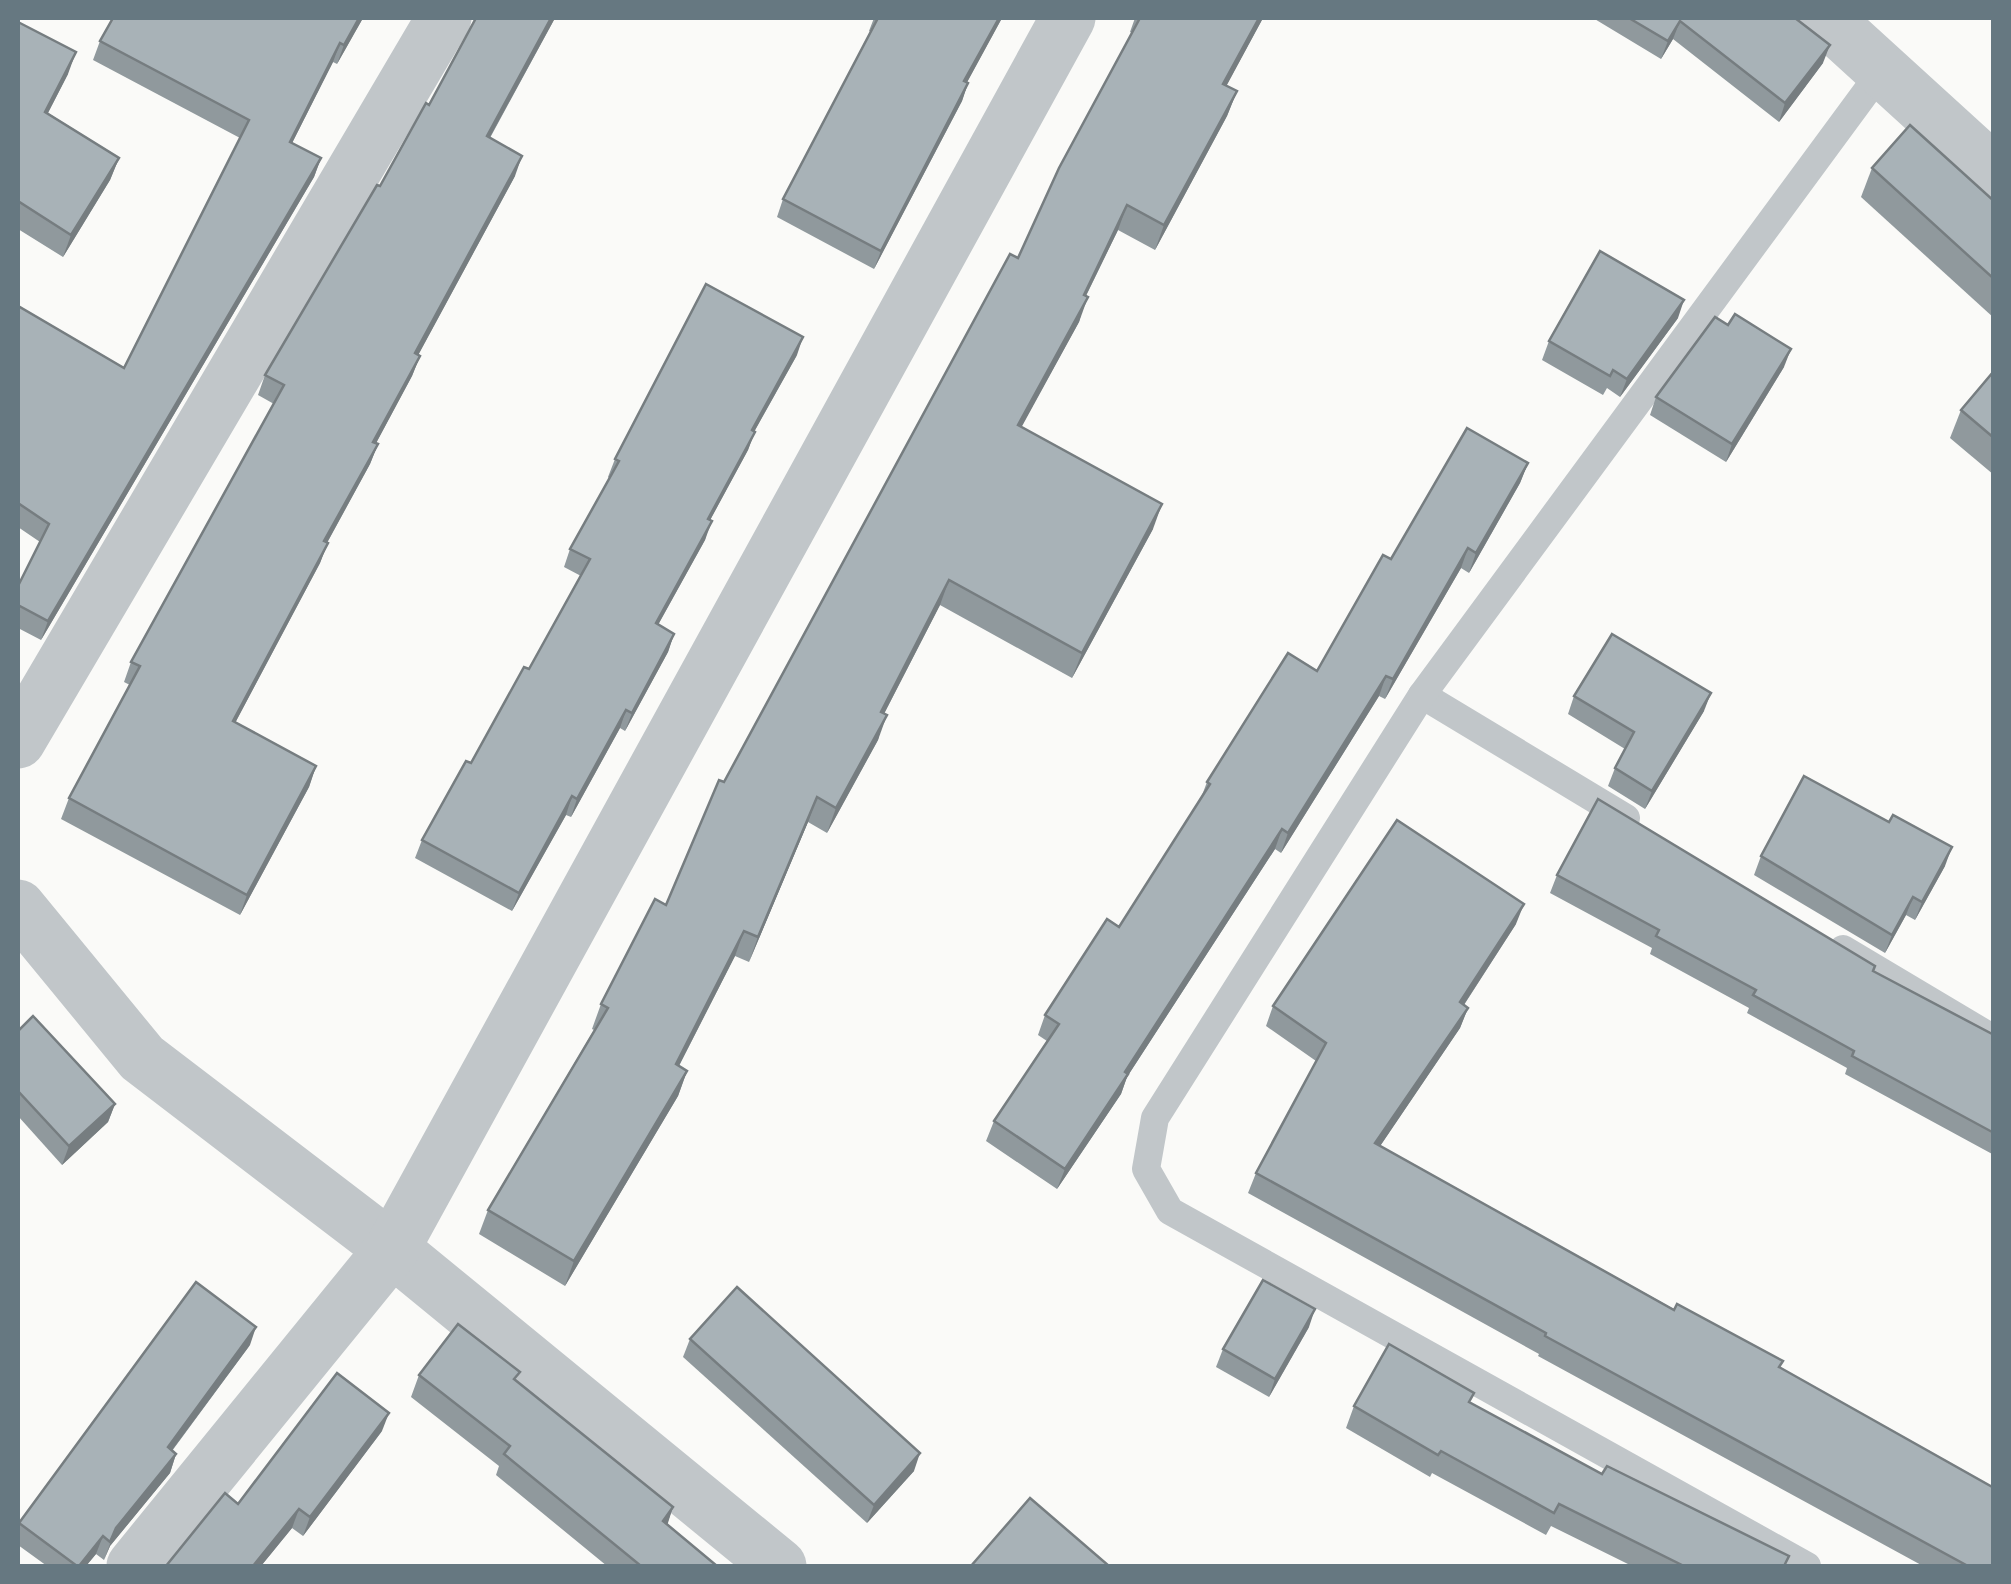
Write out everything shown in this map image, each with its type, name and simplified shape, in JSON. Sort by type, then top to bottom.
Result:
[{"type":"street","points":[[18,741],[444,18]]},
{"type":"street","points":[[134,1566],[392,1249],[1068,18]]},
{"type":"street","points":[[1825,18],[1994,172]]},
{"type":"street","points":[[18,907],[142,1058],[392,1249],[779,1566]]},
{"type":"lane","points":[[1807,1566],[1170,1211],[1146,1169],[1155,1118],[1422,695],[1883,70]]},
{"type":"lane","points":[[1422,695],[1658,836]]},
{"type":"lane","points":[[1826,938],[1994,1039]]},
{"type":"building","points":[[113,18],[359,18],[344,45],[340,43],[290,142],[321,158],[48,621],[18,605],[18,586],[49,524],[18,503],[18,306],[124,368],[249,120],[100,41]]},
{"type":"building","points":[[476,18],[551,18],[487,136],[522,156],[415,353],[420,356],[373,442],[378,444],[233,721],[316,766],[247,895],[69,798],[140,666],[131,662],[284,385],[265,375],[426,103],[429,105]]},
{"type":"building","points":[[878,18],[999,18],[881,251],[783,199]]},
{"type":"building","points":[[1140,18],[1259,18],[1223,84],[1237,91],[1164,225],[1127,205],[1084,295],[1088,297],[1018,425],[1162,504],[1082,653],[949,580],[881,712],[887,715],[836,808],[817,797],[758,937],[744,931],[676,1064],[687,1071],[574,1261],[488,1210],[608,1008],[601,1004],[655,899],[666,905],[719,780],[724,782],[1010,254],[1018,258],[1059,168]]},
{"type":"building","points":[[1629,18],[1795,18],[1830,45],[1785,103],[1680,21],[1668,41]]},
{"type":"building","points":[[18,22],[76,52],[45,112],[119,158],[71,235],[18,201]]},
{"type":"building","points":[[1910,125],[1994,201],[1994,279],[1872,168]]},
{"type":"building","points":[[1600,251],[1684,300],[1627,379],[1613,370],[1610,376],[1549,341]]},
{"type":"building","points":[[706,284],[803,337],[752,430],[755,432],[708,519],[712,521],[656,623],[674,634],[632,713],[626,710],[577,799],[572,796],[519,893],[422,840],[466,761],[471,763],[524,667],[529,669],[590,559],[570,549],[619,461],[615,459]]},
{"type":"building","points":[[1735,314],[1791,349],[1732,444],[1656,397],[1715,317],[1728,325]]},
{"type":"building","points":[[1994,371],[1994,438],[1961,410]]},
{"type":"building","points":[[1467,428],[1528,463],[1476,553],[1468,548],[1393,679],[1386,676],[1288,833],[1282,829],[1065,1169],[994,1121],[1059,1024],[1045,1015],[1107,919],[1119,927],[1288,653],[1317,671],[1383,555],[1391,559]]},
{"type":"building","points":[[1612,634],[1711,693],[1652,791],[1615,768],[1634,732],[1574,696]]},
{"type":"building","points":[[1804,776],[1889,822],[1893,815],[1952,847],[1922,902],[1913,897],[1892,935],[1761,856]]},
{"type":"building","points":[[1598,799],[1875,966],[1873,971],[1994,1035],[1994,1133],[1852,1056],[1854,1051],[1753,995],[1756,990],[1656,936],[1659,930],[1557,875]]},
{"type":"building","points":[[1397,820],[1524,904],[1460,1002],[1468,1008],[1375,1143],[1674,1310],[1677,1304],[1783,1361],[1779,1367],[1994,1488],[1994,1566],[1968,1566],[1545,1336],[1546,1333],[1256,1173],[1326,1043],[1273,1006]]},
{"type":"building","points":[[33,1016],[115,1104],[69,1146],[18,1091],[18,1031]]},
{"type":"building","points":[[1263,1280],[1315,1309],[1275,1379],[1223,1349]]},
{"type":"building","points":[[196,1282],[256,1327],[168,1447],[176,1454],[116,1528],[110,1542],[103,1536],[77,1566],[19,1523]]},
{"type":"building","points":[[737,1287],[920,1453],[874,1505],[690,1339]]},
{"type":"building","points":[[458,1324],[520,1372],[514,1379],[673,1507],[663,1521],[717,1566],[641,1566],[504,1454],[510,1446],[419,1375]]},
{"type":"building","points":[[1389,1344],[1474,1393],[1469,1402],[1602,1474],[1607,1466],[1789,1556],[1784,1566],[1684,1566],[1559,1504],[1554,1513],[1441,1451],[1438,1455],[1354,1406]]},
{"type":"building","points":[[337,1373],[389,1413],[310,1517],[299,1509],[253,1566],[166,1566],[225,1493],[238,1504]]},
{"type":"building","points":[[1030,1498],[1109,1566],[971,1566]]}]
